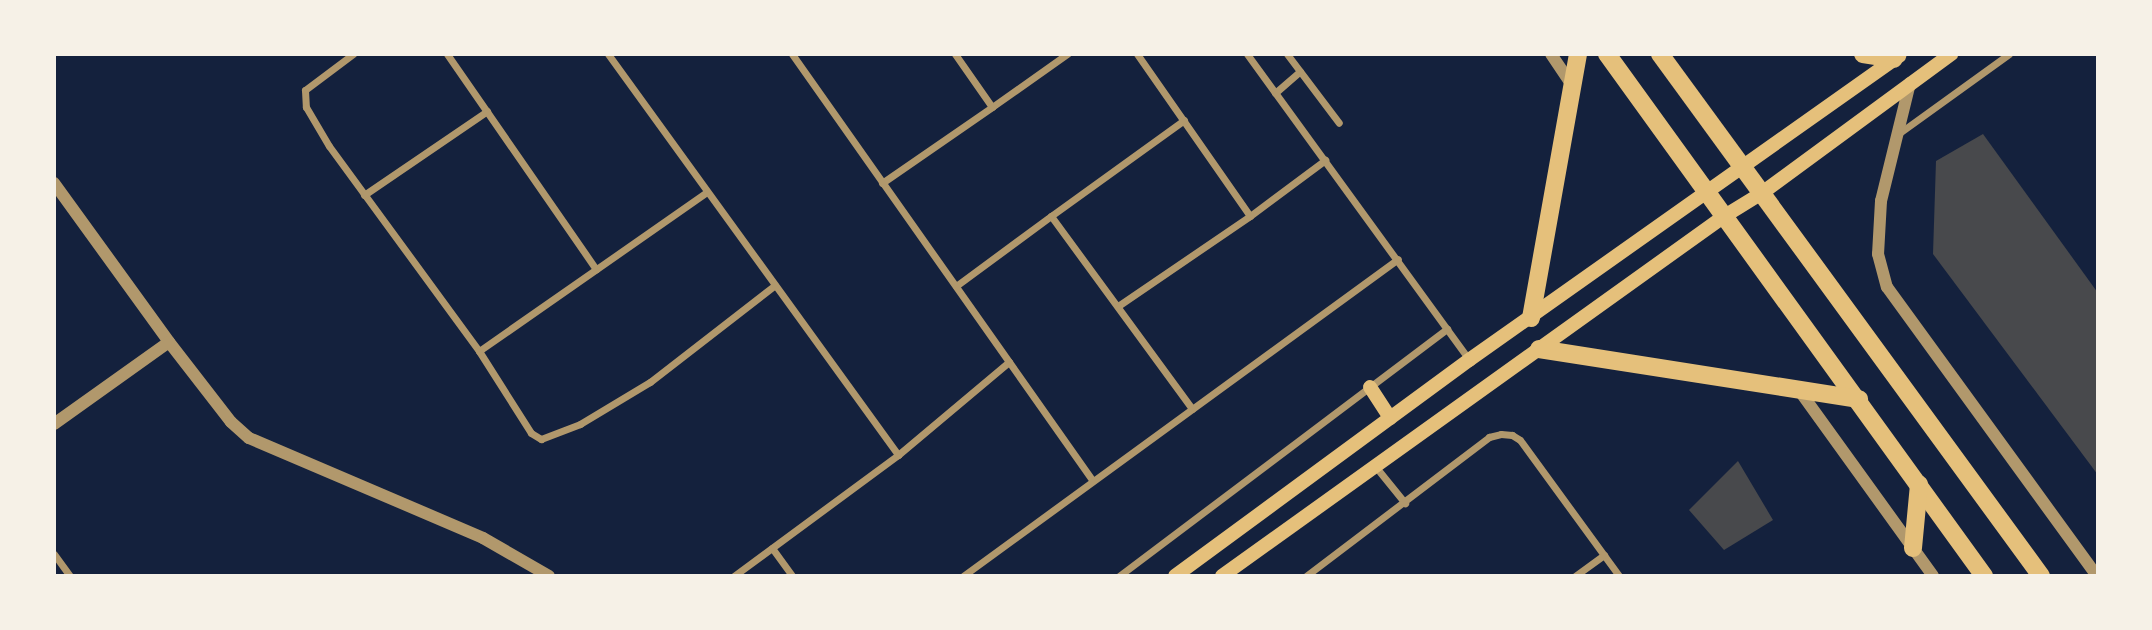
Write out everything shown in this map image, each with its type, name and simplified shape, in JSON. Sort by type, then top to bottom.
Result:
[{"type":"main road","points":[[1531,318],[1578,54]]},
{"type":"main road","points":[[1607,54],[1723,217],[1859,399],[1984,576]]},
{"type":"main road","points":[[1660,54],[2041,576]]},
{"type":"main road","points":[[1863,54],[1897,57]]},
{"type":"main road","points":[[1222,576],[1723,217],[1762,193],[1951,54]]},
{"type":"main road","points":[[1175,576],[1469,360],[1897,57]]},
{"type":"main road","points":[[1539,349],[1859,399]]},
{"type":"main road","points":[[1370,387],[1390,418]]},
{"type":"main road","points":[[1913,548],[1919,484]]},
{"type":"street","points":[[353,54],[310,85],[304,97],[306,107],[329,146],[479,351],[531,433],[541,439],[580,424],[650,382],[775,285]]},
{"type":"street","points":[[447,54],[596,269]]},
{"type":"street","points":[[608,54],[898,455]]},
{"type":"street","points":[[792,54],[1093,481]]},
{"type":"street","points":[[956,54],[992,107]]},
{"type":"street","points":[[882,183],[1067,54]]},
{"type":"street","points":[[1138,54],[1250,216]]},
{"type":"street","points":[[1247,54],[1469,360]]},
{"type":"street","points":[[1287,54],[1339,123]]},
{"type":"street","points":[[1551,54],[1572,85]]},
{"type":"street","points":[[1898,134],[2009,54]]},
{"type":"street","points":[[1275,93],[1300,71]]},
{"type":"street","points":[[1910,83],[1881,201],[1878,254],[1887,287],[2097,576]]},
{"type":"street","points":[[364,195],[487,111]]},
{"type":"street","points":[[956,286],[1184,120]]},
{"type":"street","points":[[1118,306],[1250,216],[1325,160]]},
{"type":"street","points":[[54,183],[169,342],[231,422],[249,438],[483,538],[549,576]]},
{"type":"street","points":[[479,351],[707,192]]},
{"type":"street","points":[[1051,216],[1192,409]]},
{"type":"street","points":[[963,576],[1398,260]]},
{"type":"street","points":[[1119,576],[1447,329]]},
{"type":"street","points":[[54,424],[169,342]]},
{"type":"street","points":[[734,576],[898,455],[1009,362]]},
{"type":"street","points":[[1799,390],[1933,576]]},
{"type":"street","points":[[1306,576],[1489,437],[1512,435],[1520,440],[1619,576]]},
{"type":"street","points":[[1375,465],[1405,503]]},
{"type":"street","points":[[772,548],[792,576]]},
{"type":"street","points":[[54,554],[70,576]]},
{"type":"street","points":[[1575,576],[1604,555]]},
{"type":"building","points":[[1983,134],[2098,293],[2098,475],[1933,254],[1936,161]]},
{"type":"building","points":[[1738,461],[1773,520],[1724,550],[1689,510]]}]
